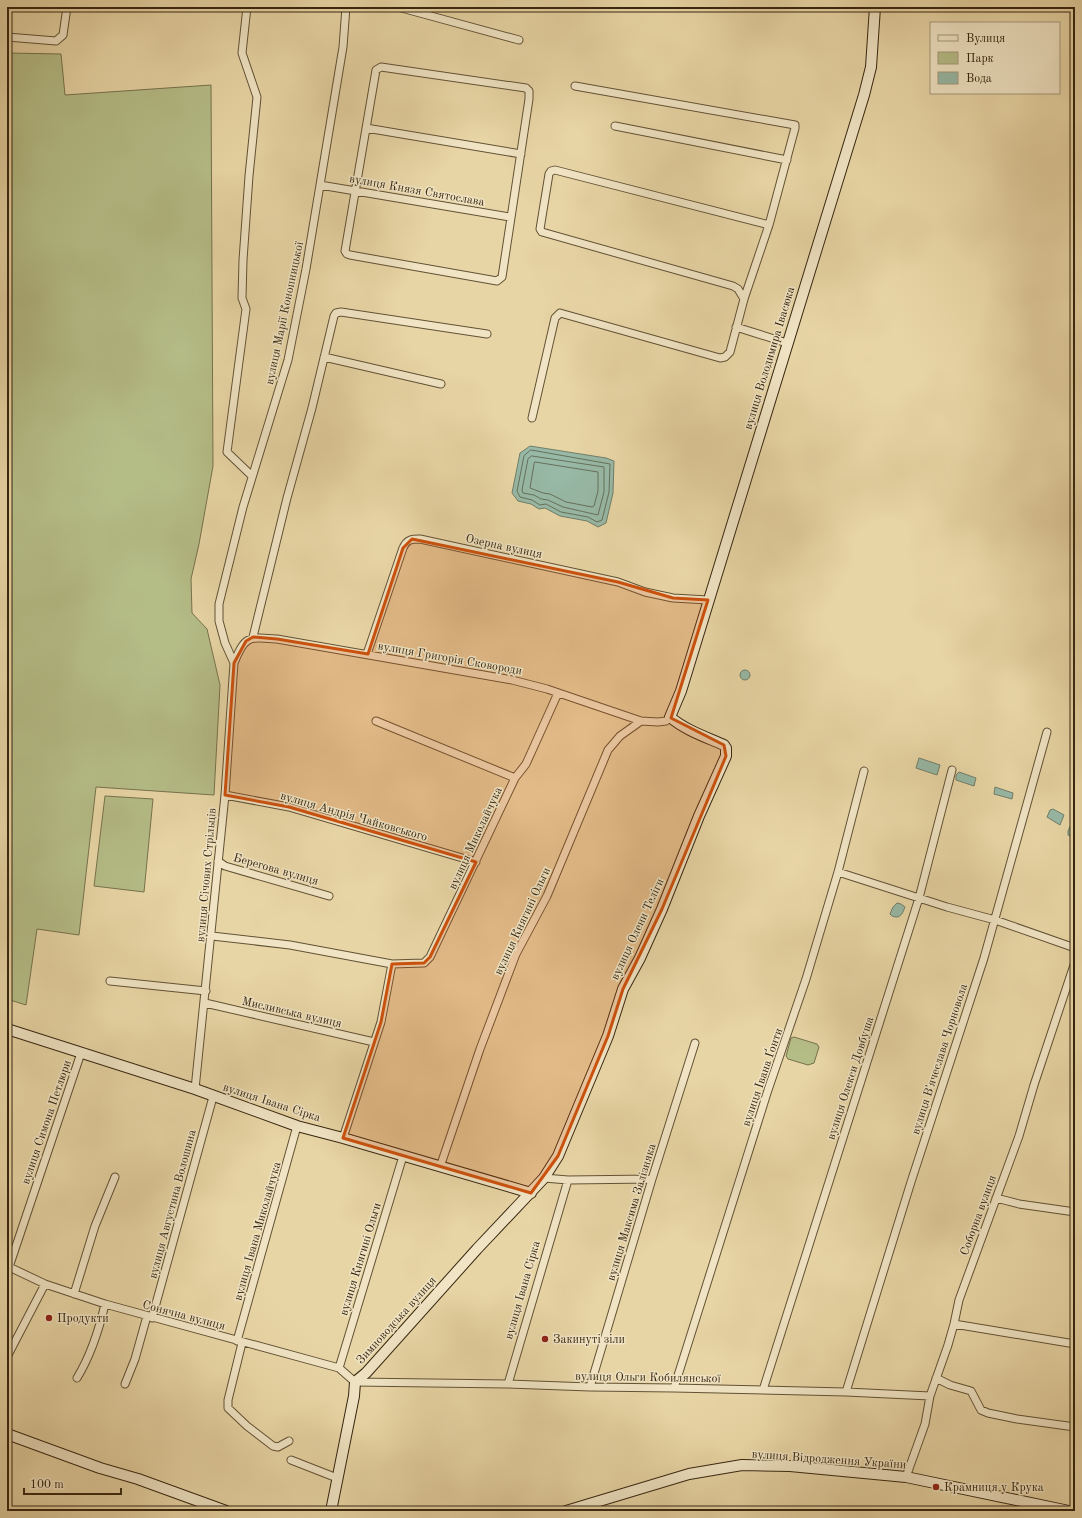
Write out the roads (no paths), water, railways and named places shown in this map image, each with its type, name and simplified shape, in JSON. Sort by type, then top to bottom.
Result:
[{"type":"street","points":[[7,37],[56,41],[63,35],[67,7]]},
{"type":"street","points":[[247,7],[242,53],[257,97],[248,176],[243,260],[242,298],[246,309],[227,452],[252,476]]},
{"type":"street","name":"вулиця Марії Конопницької","points":[[234,663],[225,643],[219,621],[219,604],[252,476],[288,360],[306,269],[320,185],[342,47],[346,7]]},
{"type":"street","points":[[398,7],[519,40]]},
{"type":"street","name":"вулиця Володимира Івасюка","points":[[671,716],[681,691],[864,95],[871,67],[875,7]]},
{"type":"street","points":[[381,67],[526,88],[530,99],[510,217],[502,277],[497,281],[347,254],[345,251],[366,128],[376,70],[381,67]]},
{"type":"street","points":[[532,418],[555,318],[560,313],[720,358],[725,357],[730,352],[744,299],[769,225],[795,128],[793,123],[575,86]]},
{"type":"street","points":[[615,126],[787,160]]},
{"type":"street","points":[[366,128],[521,154]]},
{"type":"street","points":[[744,299],[738,289],[733,286],[542,232],[540,229],[549,174],[551,170],[555,170],[769,225]]},
{"type":"street","name":"вулиця Князя Святослава","points":[[320,185],[510,217]]},
{"type":"street","points":[[234,663],[242,646],[246,641],[253,638],[287,498],[336,313],[341,312],[487,334]]},
{"type":"street","points":[[736,327],[787,343]]},
{"type":"street","points":[[324,357],[441,384]]},
{"type":"street","name":"Озерна вулиця","points":[[368,652],[403,548],[408,540],[412,539],[428,541],[618,582],[645,592],[673,598],[708,600]]},
{"type":"street","name":"вулиця Григорія Сковороди","points":[[253,638],[277,639],[368,652],[512,680],[558,693],[641,721],[666,721],[671,716]]},
{"type":"street","name":"вулиця Січових Стрільців","points":[[195,1090],[212,936],[225,795],[234,663]]},
{"type":"street","name":"вулиця Миколайчука","points":[[212,936],[290,945],[392,964],[424,963],[430,957],[515,778],[526,764],[558,693]]},
{"type":"street","name":"вулиця Олени Теліги","points":[[544,1178],[558,1156],[608,1036],[623,989],[640,958],[662,909],[699,816],[726,756],[726,748],[724,745],[682,726],[671,716]]},
{"type":"street","points":[[376,721],[515,778]]},
{"type":"street","name":"вулиця Княгині Ольги","points":[[440,1167],[480,1049],[516,954],[547,896],[608,750],[620,736],[641,721]]},
{"type":"street","name":"вулиця Вʼячеслава Чорновола","points":[[846,1392],[916,1166],[984,958],[1048,732]]},
{"type":"street","name":"вулиця Олекси Довбуша","points":[[763,1390],[770,1363],[919,898],[952,770]]},
{"type":"street","name":"вулиця Івана Ґонти","points":[[674,1388],[728,1214],[806,979],[838,872],[864,771]]},
{"type":"street","name":"вулиця Андрія Чайковського","points":[[225,795],[289,808],[476,862]]},
{"type":"street","name":"Берегова вулиця","points":[[218,861],[225,866],[329,896]]},
{"type":"street","points":[[838,872],[994,920],[1075,948]]},
{"type":"street","name":"Соборна вулиця","points":[[906,1477],[925,1424],[930,1396],[954,1324],[958,1300],[1019,1136],[1034,1085],[1075,962]]},
{"type":"street","points":[[343,1138],[381,1022],[392,964]]},
{"type":"street","points":[[110,981],[206,991]]},
{"type":"street","name":"Мисливська вулиця","points":[[205,1002],[374,1042]]},
{"type":"street","name":"вулиця Івана Сірка","points":[[7,1029],[195,1090],[297,1126],[530,1193]]},
{"type":"street","name":"вулиця Максима Залізняка","points":[[590,1387],[652,1179],[695,1043]]},
{"type":"street","name":"вулиця Симона Петлюри","points":[[8,1267],[82,1053]]},
{"type":"street","name":"вулиця Августина Волошина","points":[[125,1384],[150,1317],[213,1097]]},
{"type":"street","name":"вулиця Івана Миколайчука","points":[[289,1441],[278,1447],[273,1446],[247,1426],[228,1408],[228,1400],[240,1342],[297,1126]]},
{"type":"street","name":"вулиця Княгині Ольги","points":[[339,1368],[403,1156]]},
{"type":"street","points":[[74,1294],[94,1226],[115,1177]]},
{"type":"street","points":[[544,1178],[568,1180],[652,1179]]},
{"type":"street","name":"Зимноводська вулиця","points":[[331,1511],[354,1396],[355,1382],[366,1374],[477,1249],[544,1178]]},
{"type":"street","name":"вулиця Івана Сірка","points":[[508,1384],[568,1180]]},
{"type":"street","points":[[996,1198],[1031,1207],[1075,1212]]},
{"type":"street","name":"Сонячна вулиця","points":[[8,1267],[45,1284],[106,1304],[339,1368],[355,1382]]},
{"type":"street","points":[[7,1357],[45,1284]]},
{"type":"street","points":[[78,1378],[87,1362],[106,1304]]},
{"type":"street","points":[[954,1324],[1075,1344]]},
{"type":"street","points":[[936,1378],[950,1385],[971,1391],[981,1410],[984,1412],[1017,1419],[1075,1427]]},
{"type":"street","name":"вулиця Ольги Кобилянської","points":[[355,1382],[846,1392],[930,1396]]},
{"type":"street","points":[[7,1434],[100,1468],[138,1479],[226,1511]]},
{"type":"street","points":[[291,1460],[337,1478]]},
{"type":"street","name":"вулиця Відродження України","points":[[566,1511],[689,1474],[742,1465],[790,1466],[906,1477],[1069,1511]]},
{"type":"water","points":[[530,446],[606,458],[614,461],[613,493],[606,523],[598,527],[587,521],[560,516],[545,508],[539,509],[531,504],[518,501],[512,493],[520,453]]},
{"type":"water","points":[[743,670],[747,670],[749,671],[749,679],[743,680],[740,677],[740,673]]},
{"type":"water","points":[[919,758],[940,765],[937,775],[916,768]]},
{"type":"water","points":[[959,772],[976,778],[974,786],[956,780],[956,775]]},
{"type":"water","points":[[995,787],[1013,793],[1012,799],[994,794]]},
{"type":"water","points":[[1053,809],[1064,815],[1060,825],[1047,817],[1050,810]]},
{"type":"water","points":[[1072,822],[1075,822],[1075,839],[1068,835]]},
{"type":"water","points":[[897,903],[905,907],[899,917],[895,917],[890,914],[893,907]]},
{"type":"place","name":"Продукти","points":[[49,1318]]},
{"type":"place","name":"Закинуті зіли","points":[[545,1339]]},
{"type":"place","name":"Крамниця у Крука","points":[[936,1487]]}]
